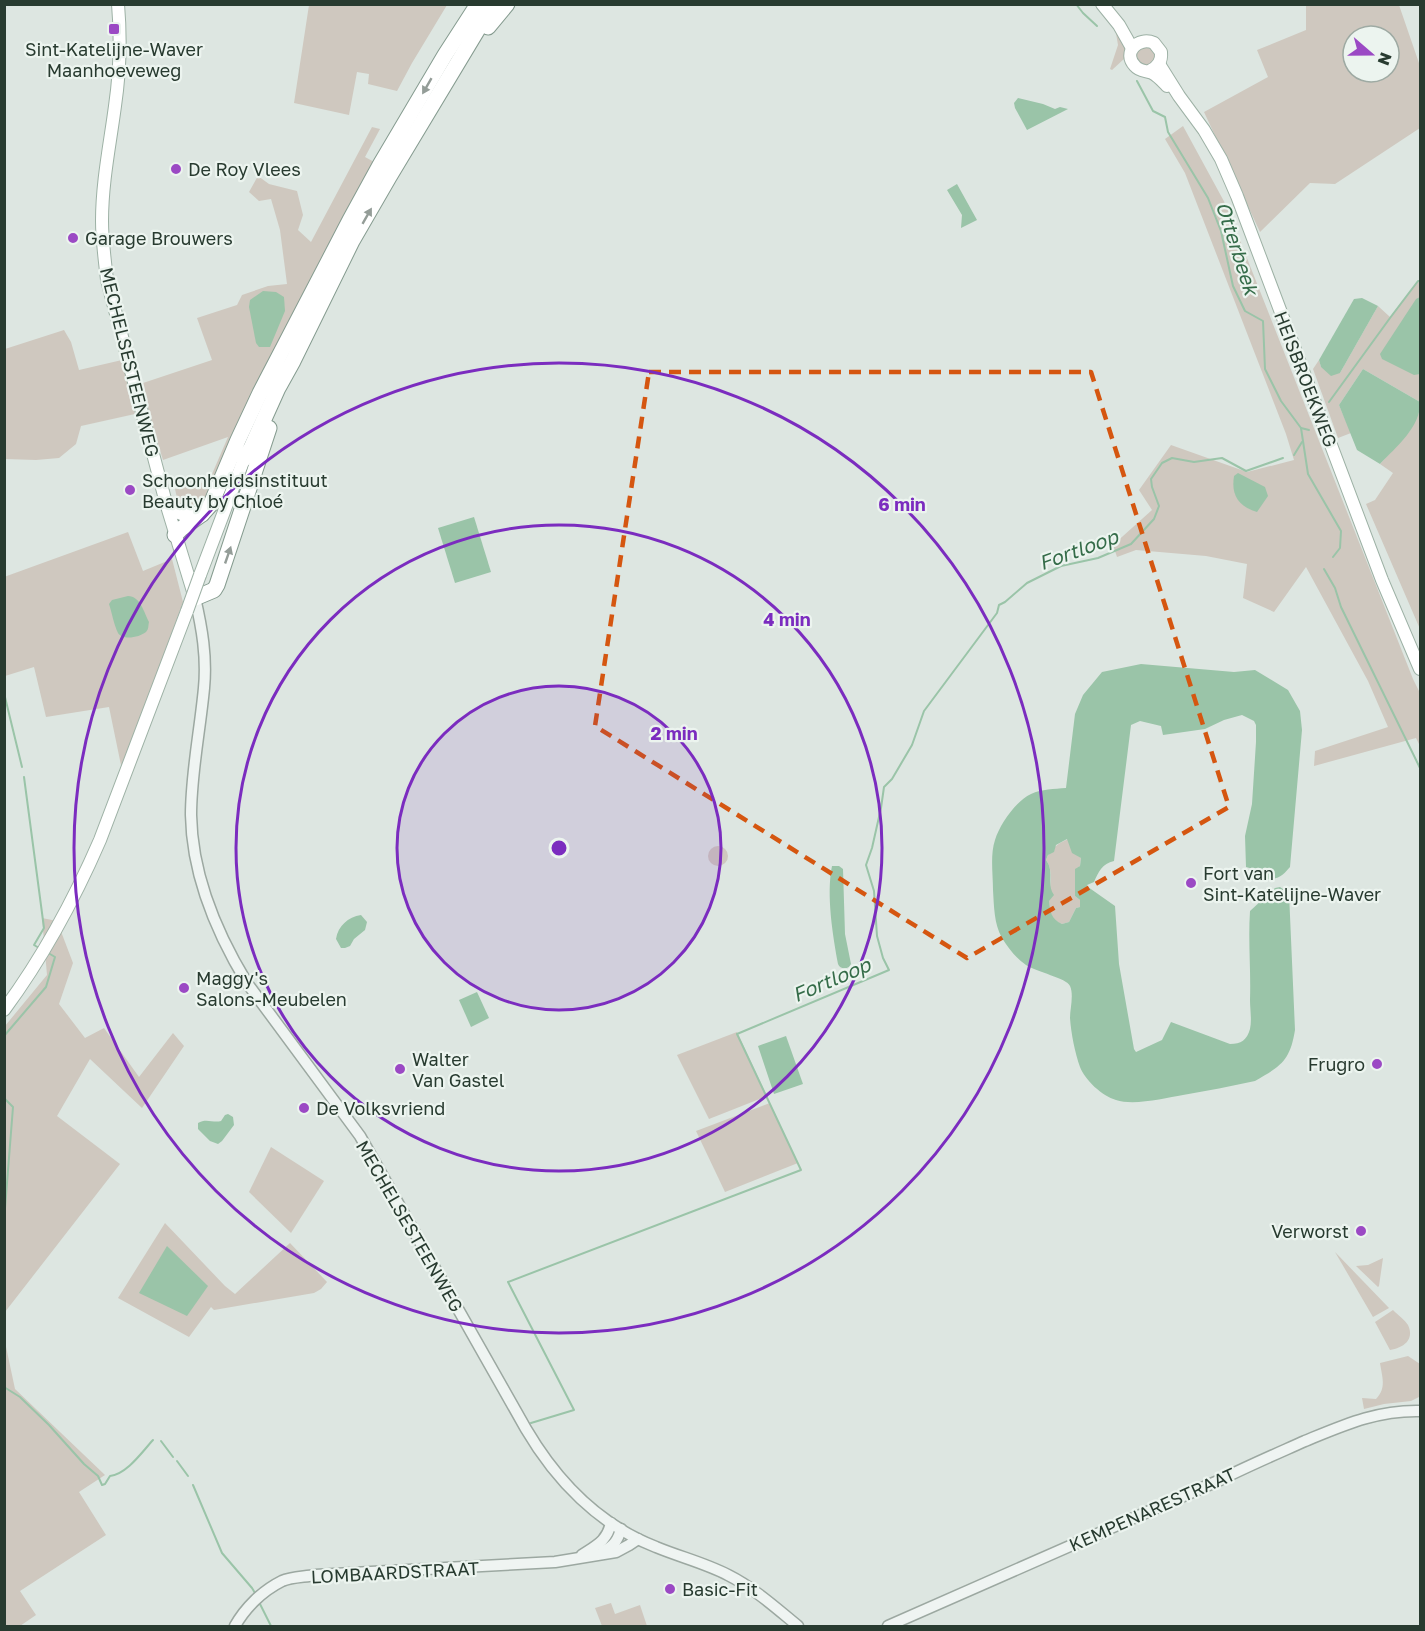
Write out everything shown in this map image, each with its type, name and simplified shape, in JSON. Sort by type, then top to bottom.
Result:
[{"type":"highway","points":[[457,36],[469,4]]},
{"type":"highway","points":[[175,535],[211,504],[260,393],[380,165],[478,4]]},
{"type":"highway","points":[[244,459],[352,241],[493,4]]},
{"type":"highway","points":[[463,54],[507,4]]},
{"type":"highway","points":[[244,459],[295,327]]},
{"type":"highway","points":[[191,604],[214,590],[217,585],[293,361]]},
{"type":"highway","points":[[166,503],[174,510],[185,514],[202,514]]},
{"type":"main road","name":"MECHELSESTEENWEG","points":[[118,4],[121,35],[119,70],[104,187],[102,221],[107,280],[175,535],[191,604]]},
{"type":"main road","name":"HEISBROEKWEG","points":[[1102,4],[1136,45]]},
{"type":"main road","name":"HEISBROEKWEG","points":[[1147,40],[1157,45],[1161,52],[1154,67],[1141,70],[1134,66],[1131,55],[1136,45],[1147,40]]},
{"type":"main road","name":"HEISBROEKWEG","points":[[1154,67],[1204,130],[1221,159],[1382,580],[1420,669]]},
{"type":"main road","points":[[4,1010],[37,963],[84,877],[191,604],[244,459]]},
{"type":"street","name":"MECHELSESTEENWEG","points":[[191,604],[203,636],[205,667],[192,793],[193,838],[198,872],[228,950],[247,982],[360,1136],[544,1458],[578,1497],[616,1526],[654,1547],[729,1575],[753,1590],[798,1626]]},
{"type":"street","name":"KEMPENARESTRAAT","points":[[888,1626],[1220,1480],[1249,1465],[1342,1426],[1379,1414],[1420,1411]]},
{"type":"street","name":"LOMBAARDSTRAAT","points":[[597,1554],[616,1542],[616,1526]]},
{"type":"street","name":"LOMBAARDSTRAAT","points":[[574,1560],[602,1541],[616,1526]]},
{"type":"street","name":"LOMBAARDSTRAAT","points":[[235,1626],[243,1611],[261,1595],[283,1581],[315,1575],[574,1560],[616,1552],[638,1539]]},
{"type":"highlighted area","points":[[649,372],[1091,372],[1229,807],[967,958],[595,726]]},
{"type":"shaded area","points":[[309,4],[447,5],[397,91],[368,84],[369,74],[357,72],[349,115],[294,103]]},
{"type":"shaded area","points":[[1306,5],[1399,5],[1420,66],[1420,128],[1335,184],[1310,183],[1260,232],[1204,112],[1268,77],[1257,50],[1306,30]]},
{"type":"shaded area","points":[[1115,27],[1128,49],[1125,58],[1112,70],[1110,69],[1118,45]]},
{"type":"shaded area","points":[[1147,45],[1156,51],[1156,61],[1146,66],[1139,62],[1137,50]]},
{"type":"shaded area","points":[[1018,98],[1055,109],[1060,107],[1068,109],[1027,130],[1015,108],[1014,103]]},
{"type":"shaded area","points":[[1183,126],[1226,205],[1420,693],[1420,746],[1416,738],[1314,766],[1315,751],[1388,727],[1368,681],[1306,567],[1274,612],[1243,598],[1247,564],[1206,556],[1136,550],[1117,557],[1113,545],[1152,510],[1139,490],[1171,445],[1247,472],[1294,460],[1185,173],[1165,139]]},
{"type":"shaded area","points":[[372,127],[380,129],[365,157],[376,163],[201,509],[179,507],[175,489],[209,481],[228,437],[163,460],[140,384],[212,360],[197,318],[237,305],[242,295],[268,286],[287,284],[280,230],[271,199],[259,201],[249,192],[258,176],[269,184],[297,191],[303,215],[298,230],[311,242]]},
{"type":"shaded area","points":[[957,184],[977,220],[961,228],[962,215],[947,190]]},
{"type":"shaded area","points":[[1420,281],[1420,402],[1363,369],[1339,405],[1351,433],[1338,438],[1313,369],[1319,360],[1321,367],[1340,373],[1378,306],[1390,317]]},
{"type":"shaded area","points":[[263,291],[276,292],[284,297],[285,311],[270,347],[259,347],[256,343],[249,307],[250,300]]},
{"type":"shaded area","points":[[1420,297],[1420,374],[1414,375],[1382,359],[1380,354],[1416,299]]},
{"type":"shaded area","points":[[1362,298],[1378,306],[1340,373],[1331,376],[1321,367],[1319,360],[1354,299]]},
{"type":"shaded area","points":[[64,330],[71,342],[79,370],[122,360],[135,414],[81,426],[76,444],[59,458],[5,459],[5,349]]},
{"type":"shaded area","points":[[1363,369],[1420,402],[1412,428],[1380,464],[1357,450],[1339,405]]},
{"type":"shaded area","points":[[1420,410],[1420,629],[1366,504],[1375,500],[1393,473],[1380,464],[1409,432]]},
{"type":"shaded area","points":[[1238,473],[1265,487],[1268,496],[1257,512],[1245,507],[1237,499],[1233,483],[1234,476]]},
{"type":"shaded area","points":[[474,517],[491,572],[455,583],[438,528]]},
{"type":"shaded area","points":[[128,532],[143,571],[172,559],[183,602],[122,770],[109,707],[46,717],[34,667],[5,676],[4,577]]},
{"type":"shaded area","points":[[128,596],[139,602],[149,622],[146,632],[124,637],[118,633],[109,604],[112,600]]},
{"type":"shaded area","points":[[1141,664],[1234,672],[1255,670],[1288,690],[1300,711],[1302,730],[1290,867],[1283,874],[1274,879],[1261,880],[1260,871],[1246,867],[1245,836],[1252,804],[1256,725],[1254,721],[1242,715],[1205,729],[1163,735],[1161,726],[1140,721],[1131,725],[1114,861],[1104,866],[1094,882],[1087,885],[1115,906],[1119,964],[1136,1052],[1162,1040],[1171,1022],[1230,1044],[1245,1039],[1251,1022],[1250,911],[1275,888],[1280,887],[1289,893],[1295,1030],[1290,1049],[1283,1062],[1255,1081],[1140,1102],[1123,1102],[1105,1095],[1082,1072],[1078,1061],[1071,1024],[1070,986],[1063,980],[1031,968],[1022,962],[999,933],[994,909],[992,865],[993,846],[997,834],[1009,814],[1025,797],[1039,791],[1066,788],[1075,714],[1083,695],[1102,672]],"holes":[[[1067,839],[1072,853],[1081,858],[1080,866],[1075,869],[1075,896],[1080,900],[1080,907],[1076,908],[1069,922],[1062,924],[1055,920],[1051,911],[1049,901],[1054,895],[1049,864],[1046,860],[1048,855],[1054,852],[1056,845]]]},
{"type":"shaded area","points":[[1068,839],[1076,854],[1081,858],[1080,866],[1075,870],[1075,896],[1080,900],[1080,907],[1076,908],[1069,922],[1062,924],[1054,919],[1050,912],[1051,876],[1046,860],[1054,847]]},
{"type":"shaded area","points":[[714,846],[722,846],[728,852],[728,860],[722,866],[714,866],[708,860],[708,852]]},
{"type":"shaded area","points":[[832,866],[839,866],[843,869],[845,934],[851,964],[846,968],[841,968],[838,964],[832,928],[830,877]]},
{"type":"shaded area","points":[[361,915],[367,922],[365,930],[354,939],[350,946],[341,948],[336,939],[341,926],[348,920]]},
{"type":"shaded area","points":[[42,918],[57,921],[73,963],[59,1004],[85,1038],[104,1028],[139,1077],[173,1033],[184,1046],[142,1108],[90,1059],[57,1116],[120,1164],[5,1312],[5,1026],[47,975]]},
{"type":"shaded area","points":[[477,992],[489,1018],[471,1027],[459,1000]]},
{"type":"shaded area","points":[[737,1032],[767,1096],[709,1119],[677,1055]]},
{"type":"shaded area","points":[[786,1036],[803,1084],[774,1094],[758,1046]]},
{"type":"shaded area","points":[[770,1103],[798,1163],[725,1192],[696,1131]]},
{"type":"shaded area","points":[[228,1114],[233,1117],[234,1125],[218,1144],[210,1141],[198,1129],[198,1123],[221,1121]]},
{"type":"shaded area","points":[[271,1147],[324,1181],[291,1233],[249,1192]]},
{"type":"shaded area","points":[[165,1223],[235,1294],[290,1243],[327,1282],[314,1293],[214,1310],[211,1307],[189,1337],[118,1298]]},
{"type":"shaded area","points":[[167,1246],[208,1286],[187,1316],[139,1293]]},
{"type":"shaded area","points":[[1335,1252],[1389,1308],[1373,1317]]},
{"type":"shaded area","points":[[1383,1258],[1378,1287],[1356,1266],[1368,1265]]},
{"type":"shaded area","points":[[1393,1310],[1408,1325],[1410,1335],[1403,1345],[1390,1350],[1375,1322]]},
{"type":"shaded area","points":[[5,1342],[15,1389],[105,1475],[79,1492],[106,1535],[20,1591],[36,1615],[20,1626],[5,1626]]},
{"type":"shaded area","points":[[1408,1356],[1420,1364],[1419,1397],[1411,1401],[1364,1409],[1362,1398],[1376,1399],[1382,1391],[1380,1363]]},
{"type":"shaded area","points":[[611,1603],[615,1614],[640,1605],[647,1626],[602,1626],[595,1608]]},
{"type":"waterway","name":"Otterbeek","points":[[1076,4],[1097,26]]},
{"type":"waterway","name":"Otterbeek","points":[[1137,81],[1153,111],[1165,117],[1168,132],[1208,198],[1221,231],[1233,286],[1245,311],[1263,321],[1265,369],[1281,401],[1301,428],[1308,474],[1341,531],[1340,548],[1333,557]]},
{"type":"waterway","points":[[1329,402],[1420,281]]},
{"type":"waterway","name":"Otterbeek","points":[[1301,428],[1309,430]]},
{"type":"waterway","name":"Fortloop","points":[[1294,455],[1302,442]]},
{"type":"waterway","name":"Fortloop","points":[[531,1423],[574,1410],[508,1282],[801,1170],[737,1034],[889,970],[877,936],[874,891],[866,865],[872,848],[884,787],[892,779],[912,745],[924,711],[997,613],[999,605],[1027,583],[1061,566],[1098,558],[1131,544],[1154,519],[1159,506],[1151,479],[1162,463],[1172,458],[1194,462],[1222,458],[1246,471],[1283,458]]},
{"type":"waterway","name":"Otterbeek","points":[[1324,569],[1420,768]]},
{"type":"waterway","points":[[4,693],[22,767]]},
{"type":"waterway","points":[[24,777],[44,928],[34,945],[39,948]]},
{"type":"waterway","points":[[4,1036],[46,987],[55,957],[50,954]]},
{"type":"waterway","points":[[4,1098],[13,1107],[4,1221]]},
{"type":"waterway","points":[[4,1387],[20,1397],[49,1425],[98,1476],[102,1485],[110,1476],[128,1467],[153,1440]]},
{"type":"waterway","points":[[161,1441],[173,1457]]},
{"type":"waterway","points":[[177,1461],[188,1476]]},
{"type":"waterway","points":[[193,1485],[222,1553],[255,1593]]},
{"type":"waterway","points":[[260,1604],[271,1626]]},
{"type":"place","name":"Sint-Katelijne-Waver Maanhoeveweg","points":[[114,29]]},
{"type":"place","name":"De Roy Vlees","points":[[176,169]]},
{"type":"place","name":"Garage Brouwers","points":[[73,238]]},
{"type":"place","name":"Schoonheidsinstituut Beauty by Chloé","points":[[130,490]]},
{"type":"place","name":"Fort van Sint-Katelijne-Waver","points":[[1191,883]]},
{"type":"place","name":"Maggy's Salons-Meubelen","points":[[184,988]]},
{"type":"place","name":"Frugro","points":[[1377,1064]]},
{"type":"place","name":"Walter Van Gastel","points":[[400,1069]]},
{"type":"place","name":"De Volksvriend","points":[[304,1108]]},
{"type":"place","name":"Verworst","points":[[1361,1231]]},
{"type":"place","name":"Basic-Fit","points":[[670,1589]]}]
